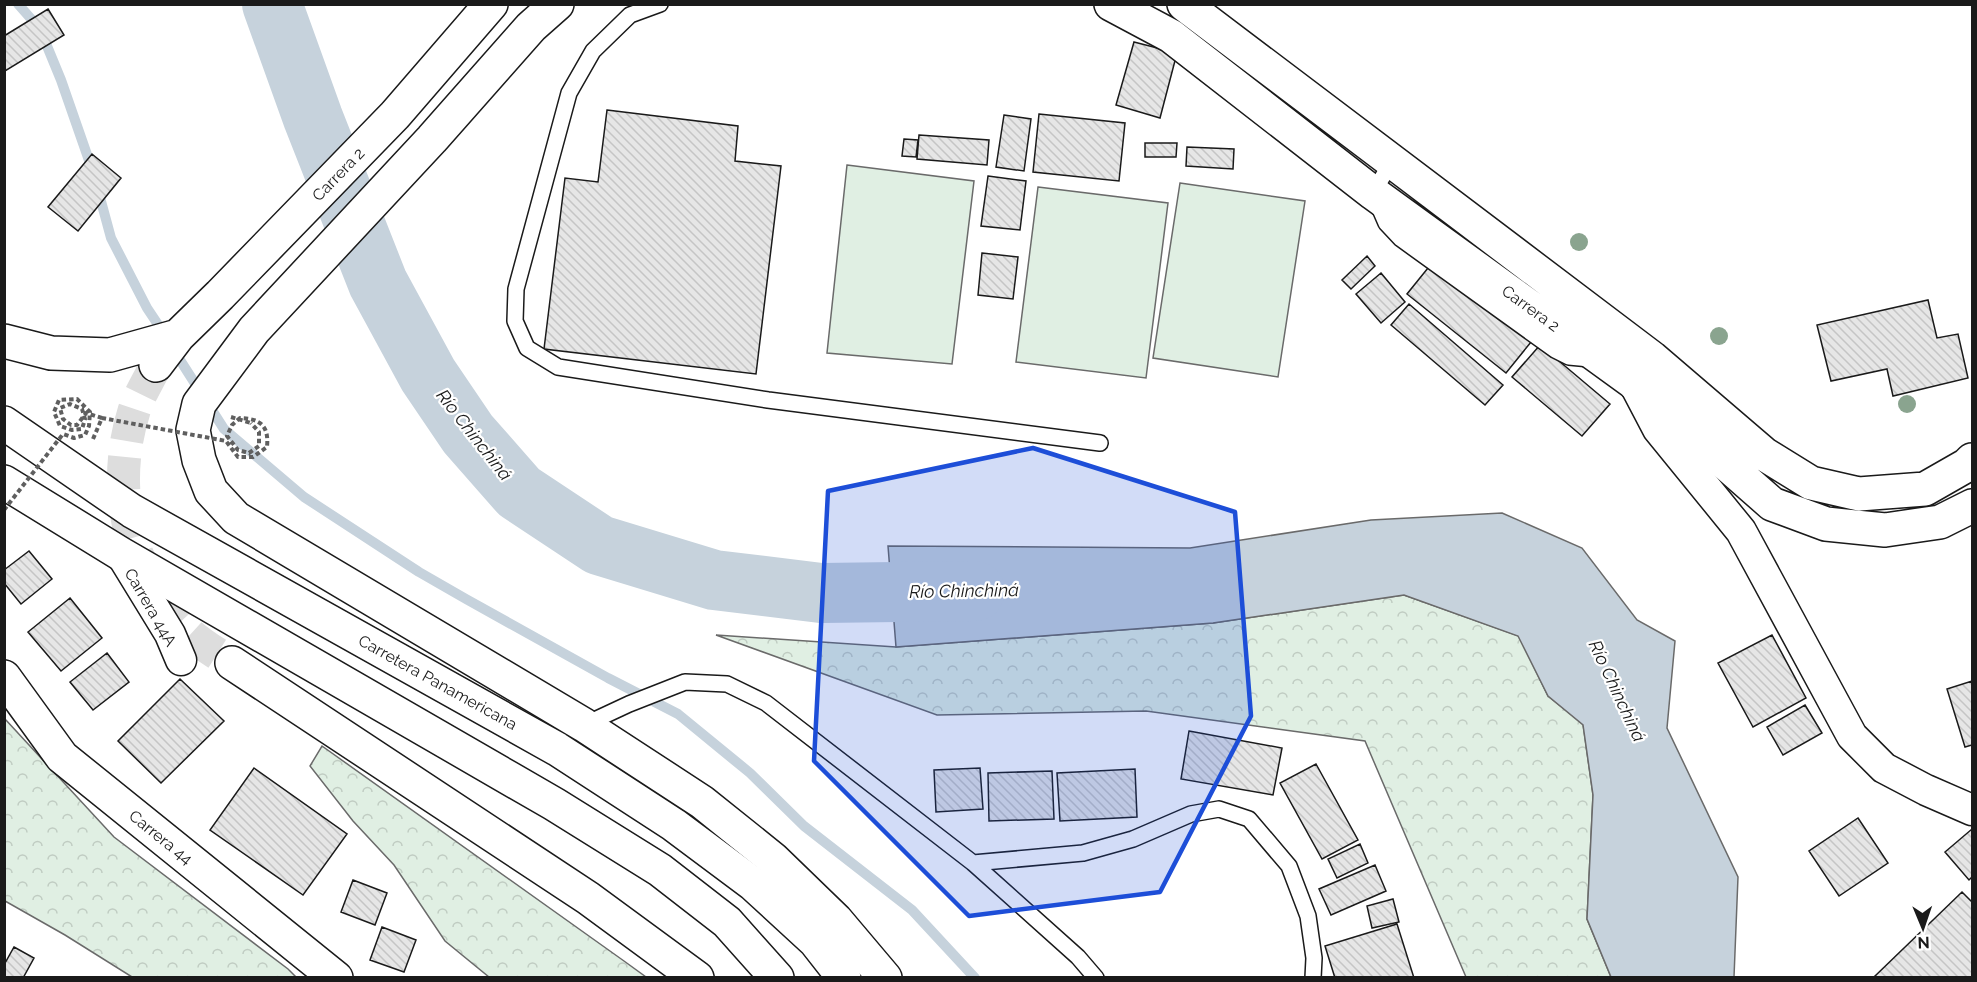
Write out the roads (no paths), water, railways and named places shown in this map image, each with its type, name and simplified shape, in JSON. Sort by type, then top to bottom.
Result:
[{"type":"main road","name":"Carrera 2","points":[[156,366],[178,336],[394,115],[491,4]]},
{"type":"main road","points":[[557,4],[531,27],[432,139],[254,330],[199,404],[193,430],[199,460],[211,491],[236,518],[584,725],[702,802],[773,859],[836,920],[885,978]]},
{"type":"main road","name":"Carrera 2","points":[[1111,4],[1171,36],[1372,193],[1612,348],[1652,358],[1764,454],[1811,483],[1859,494],[1924,489],[1972,460]]},
{"type":"main road","name":"Carrera 2","points":[[1184,4],[1392,161],[1612,348],[1633,382],[1772,504],[1826,524],[1885,530],[1940,522],[1972,506]]},
{"type":"main road","points":[[4,341],[51,353],[110,355],[178,336]]},
{"type":"main road","name":"Carretera Panamericana","points":[[4,423],[132,511],[557,749],[674,825],[753,884],[815,941],[844,978]]},
{"type":"main road","points":[[4,482],[121,554],[544,798],[660,870],[727,922],[777,978]]},
{"type":"main road","points":[[231,663],[588,898],[697,978]]},
{"type":"main road","name":"Carrera 44","points":[[4,677],[62,757],[336,978]]},
{"type":"street","points":[[1633,382],[1658,429],[1741,531],[1852,736],[1884,768],[1972,810]]},
{"type":"street","name":"Carrera 44A","points":[[121,554],[170,634],[182,660]]},
{"type":"lane","points":[[660,4],[630,15],[593,51],[569,93],[516,290],[515,321],[527,348],[558,367],[768,400],[1100,443]]},
{"type":"lane","points":[[1372,193],[1392,161]]},
{"type":"lane","points":[[584,725],[629,704],[686,682],[727,684],[766,703],[973,864],[1078,957],[1096,978]]},
{"type":"lane","points":[[973,864],[1083,853],[1133,839],[1191,814],[1219,809],[1249,819],[1289,866],[1308,916],[1314,958],[1313,978]]},
{"type":"water","points":[[1502,513],[1582,548],[1637,620],[1675,641],[1667,728],[1738,877],[1734,977],[1611,977],[1587,919],[1593,795],[1583,725],[1548,696],[1518,636],[1404,595],[1213,623],[896,647],[888,546],[1190,548],[1371,520]]},
{"type":"waterway","points":[[18,4],[40,29],[61,80],[92,169]]},
{"type":"waterway","name":"Río Chinchiná","points":[[272,4],[313,118],[378,283],[428,375],[468,434],[519,492],[599,545],[714,580],[821,593],[975,591]]},
{"type":"waterway","points":[[98,190],[111,238],[147,308],[165,335]]},
{"type":"waterway","points":[[173,349],[224,429],[304,497],[419,572],[608,678],[678,714],[750,773],[804,826],[912,910],[975,978]]},
{"type":"tunnel","points":[[156,365],[136,405],[127,441],[124,471],[125,501],[130,530],[139,559],[152,586],[169,611],[190,634],[232,663]]}]
